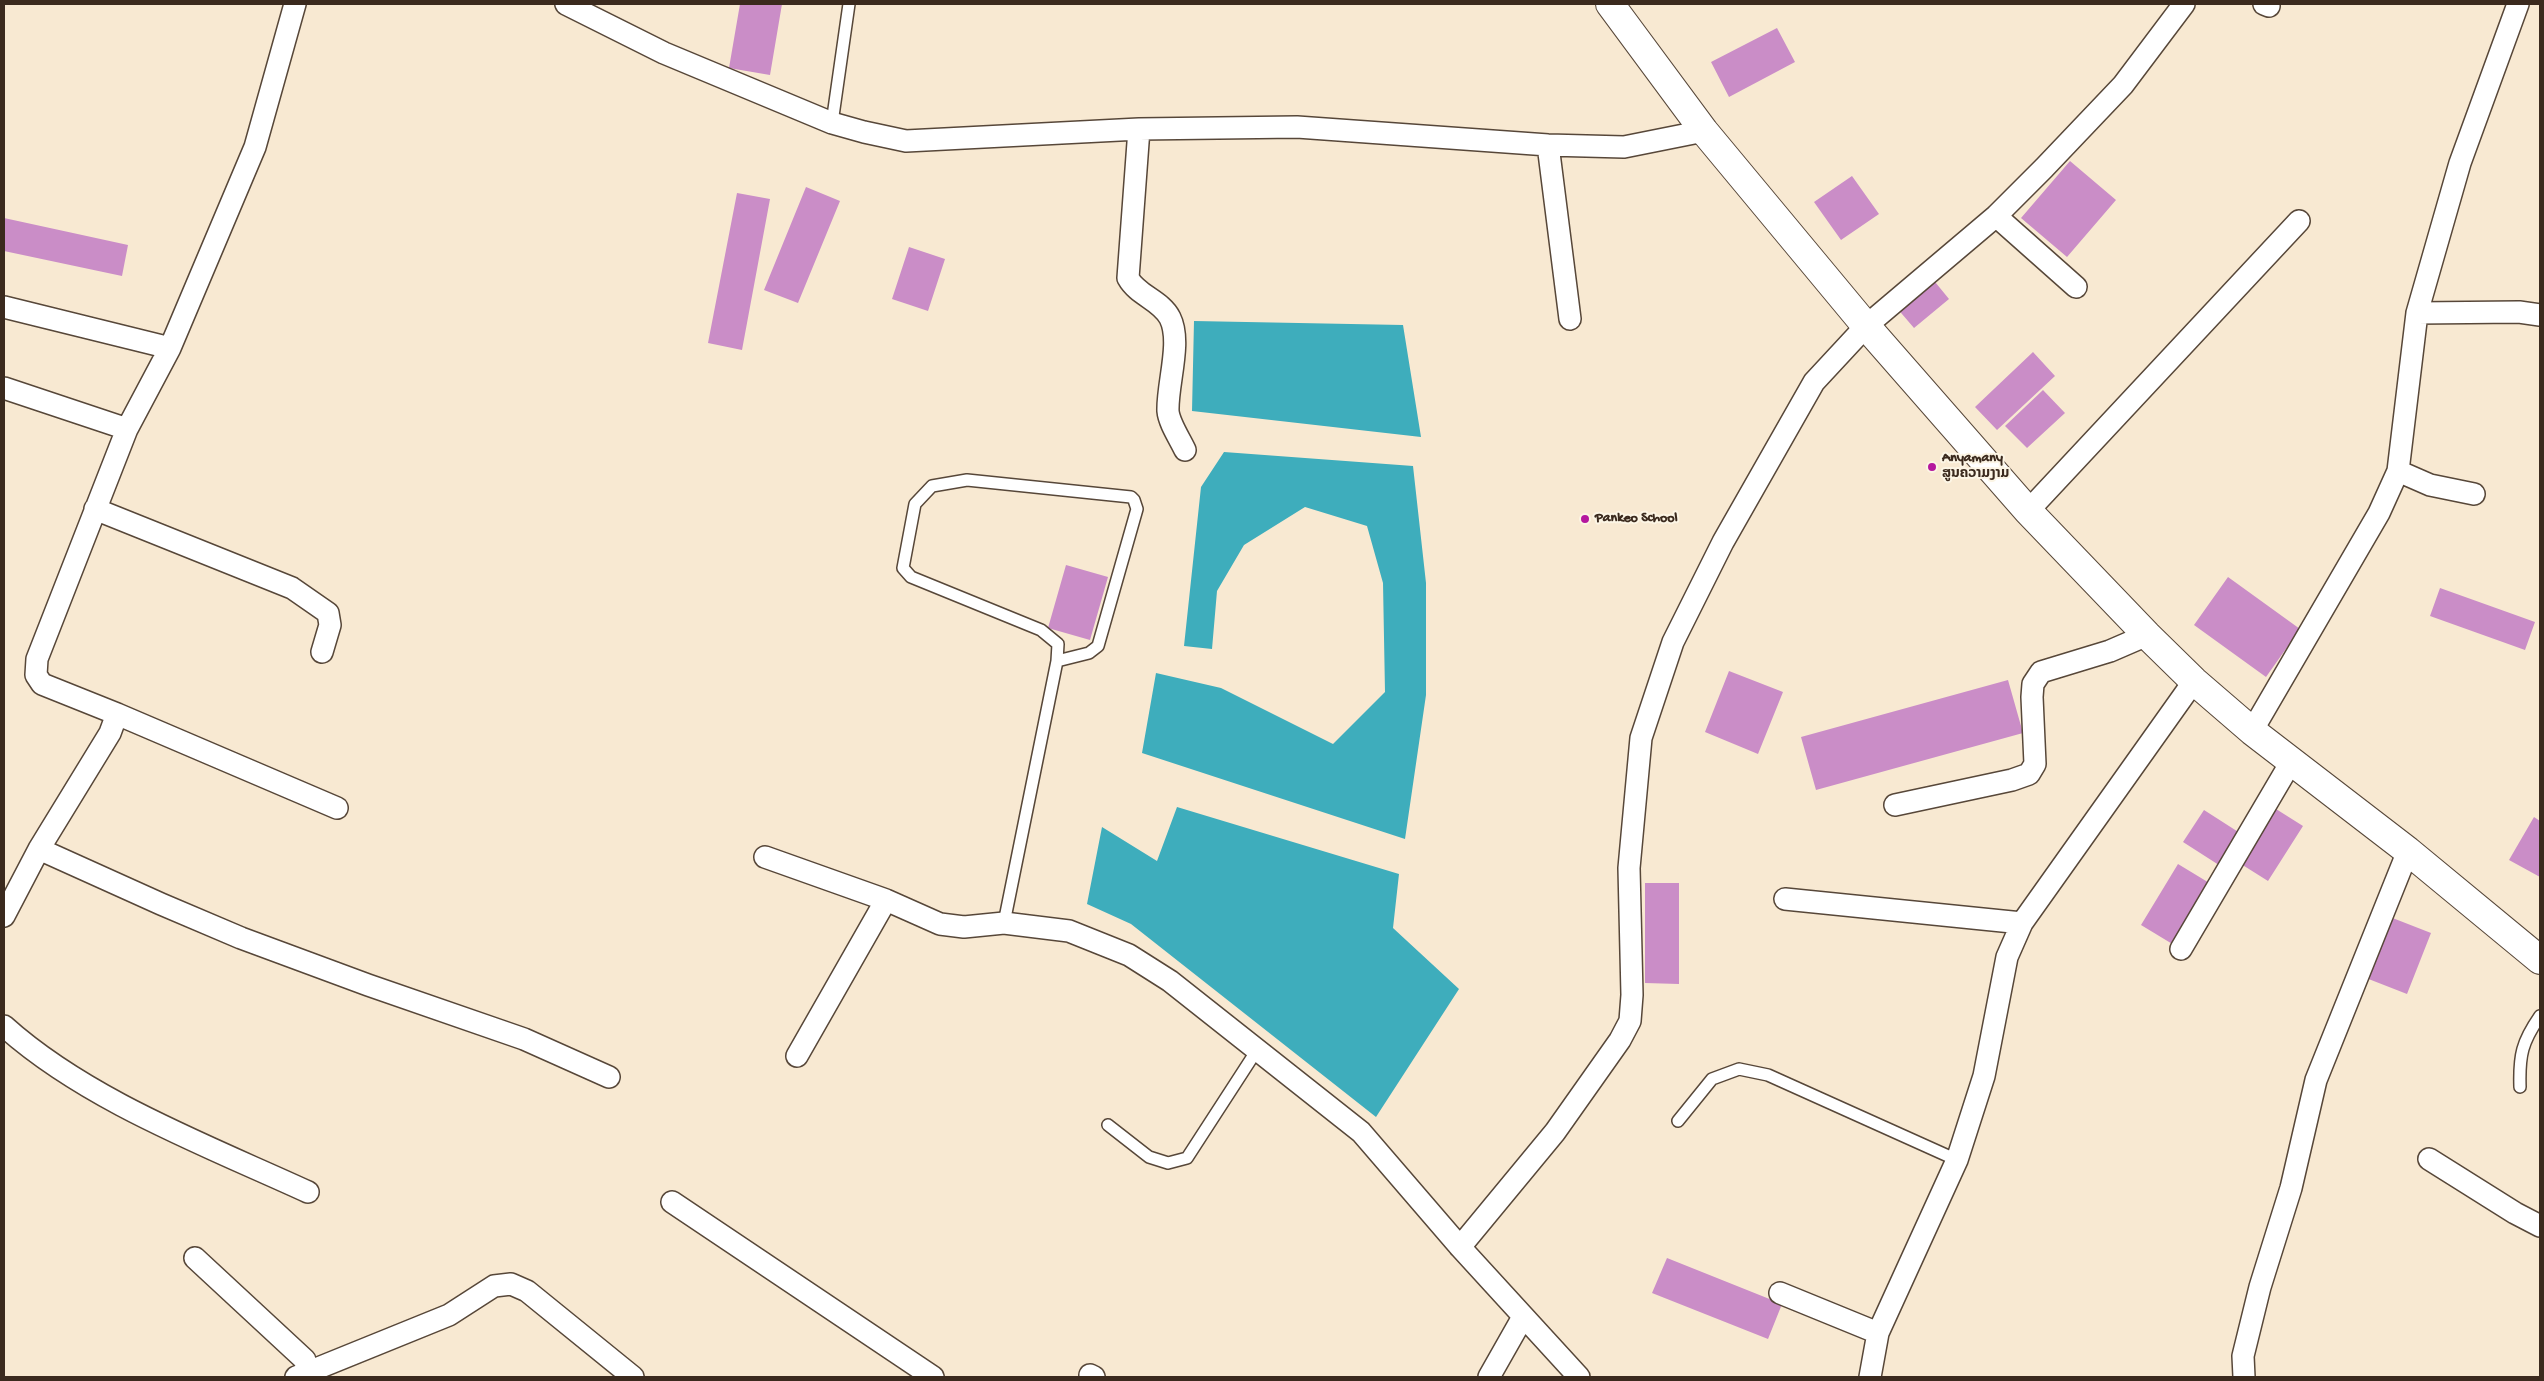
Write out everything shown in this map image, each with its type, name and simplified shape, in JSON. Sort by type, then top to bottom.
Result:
[{"type":"main road","points":[[1610,4],[1704,131],[1866,326],[2028,511],[2147,635],[2194,681],[2252,731],[2408,851],[2540,960]]},
{"type":"street","points":[[295,4],[255,147],[170,348],[127,429],[37,659],[36,675],[42,684],[337,808]]},
{"type":"street","points":[[566,4],[664,53],[832,123],[906,141],[1139,129],[1298,128],[1548,145],[1624,147],[1704,131]]},
{"type":"street","points":[[1460,1247],[1555,1132],[1620,1040],[1630,1021],[1632,996],[1629,868],[1641,738],[1673,642],[1724,542],[1814,382],[1866,326],[1996,216],[2123,85],[2184,4]]},
{"type":"street","points":[[2252,731],[2379,513],[2398,471],[2417,313],[2460,164],[2518,4]]},
{"type":"street","points":[[1139,129],[1128,278],[1133,286],[1160,305],[1170,318],[1174,335],[1168,413],[1185,450]]},
{"type":"street","points":[[1548,145],[1570,318]]},
{"type":"street","points":[[1996,216],[2076,286]]},
{"type":"street","points":[[2028,511],[2299,221]]},
{"type":"street","points":[[4,307],[170,348]]},
{"type":"street","points":[[2417,313],[2518,312],[2540,315]]},
{"type":"street","points":[[4,388],[127,429]]},
{"type":"street","points":[[2398,471],[2430,485],[2474,494]]},
{"type":"street","points":[[95,509],[292,588],[308,598],[328,613],[330,625],[322,652]]},
{"type":"street","points":[[1895,805],[2012,780],[2029,774],[2035,764],[2033,684],[2040,672],[2110,651],[2147,635]]},
{"type":"street","points":[[1870,1377],[1878,1333],[1957,1160],[1984,1076],[2007,958],[2022,923],[2194,681]]},
{"type":"street","points":[[4,916],[39,849],[110,733],[117,714]]},
{"type":"street","points":[[2181,949],[2291,762]]},
{"type":"street","points":[[39,849],[241,938],[368,985],[524,1039],[609,1077]]},
{"type":"street","points":[[2244,1377],[2243,1356],[2260,1287],[2292,1188],[2316,1080],[2408,851]]},
{"type":"street","points":[[765,857],[886,900],[940,924],[964,927],[1004,923],[1069,931],[1129,954],[1170,981],[1362,1132],[1460,1247],[1524,1316],[1573,1377]]},
{"type":"street","points":[[1785,899],[2022,923]]},
{"type":"street","points":[[797,1056],[886,900]]},
{"type":"street","points":[[4,1026],[30,1050],[130,1109],[308,1192]]},
{"type":"street","points":[[2429,1159],[2515,1213],[2540,1226]]},
{"type":"street","points":[[672,1202],[933,1377]]},
{"type":"street","points":[[195,1258],[305,1360],[302,1375]]},
{"type":"street","points":[[302,1375],[449,1316],[494,1286],[511,1284],[527,1291],[633,1377]]},
{"type":"street","points":[[1780,1293],[1878,1333]]},
{"type":"street","points":[[1489,1377],[1524,1316]]},
{"type":"lane","points":[[832,123],[849,4]]},
{"type":"lane","points":[[1004,923],[1058,661],[1058,644],[1041,630],[911,577],[903,568],[915,504],[932,486],[967,480],[1105,493],[1130,496],[1134,500],[1137,509],[1098,646],[1089,653],[1058,661]]},
{"type":"lane","points":[[2520,1087],[2519,1068],[2526,1036],[2540,1016]]},
{"type":"lane","points":[[1108,1125],[1149,1157],[1168,1163],[1187,1158],[1257,1050]]},
{"type":"lane","points":[[1678,1121],[1712,1080],[1739,1070],[1768,1075],[1957,1160]]},
{"type":"water","points":[[1194,321],[1403,325],[1421,437],[1192,411]]},
{"type":"water","points":[[1224,452],[1413,466],[1426,583],[1426,695],[1405,839],[1142,753],[1156,673],[1221,688],[1333,744],[1385,692],[1383,583],[1367,526],[1305,507],[1244,545],[1217,591],[1212,649],[1184,646],[1201,487]]},
{"type":"water","points":[[1177,807],[1399,874],[1393,928],[1459,989],[1376,1117],[1131,924],[1087,904],[1102,827],[1157,861]]},
{"type":"building","points":[[740,4],[782,4],[770,75],[729,68]]},
{"type":"building","points":[[1777,28],[1795,62],[1729,97],[1711,62]]},
{"type":"building","points":[[2070,161],[2116,200],[2067,257],[2021,218]]},
{"type":"building","points":[[1852,176],[1879,214],[1841,240],[1814,202]]},
{"type":"building","points":[[806,187],[840,201],[798,303],[764,290]]},
{"type":"building","points":[[737,193],[770,199],[742,350],[708,343]]},
{"type":"building","points":[[4,218],[128,245],[122,276],[4,251]]},
{"type":"building","points":[[909,247],[945,259],[928,311],[892,299]]},
{"type":"building","points":[[1931,277],[1949,299],[1914,328],[1896,307]]},
{"type":"building","points":[[2033,352],[2055,376],[1997,430],[1975,407]]},
{"type":"building","points":[[2043,390],[2065,413],[2027,448],[2005,426]]},
{"type":"building","points":[[1066,565],[1108,577],[1090,640],[1048,628]]},
{"type":"building","points":[[2228,577],[2300,629],[2266,677],[2194,625]]},
{"type":"building","points":[[2440,588],[2535,622],[2525,650],[2430,616]]},
{"type":"building","points":[[1729,671],[1783,692],[1758,754],[1705,732]]},
{"type":"building","points":[[2008,680],[2023,733],[1816,790],[1801,737]]},
{"type":"building","points":[[2276,809],[2303,826],[2268,881],[2241,864]]},
{"type":"building","points":[[2204,810],[2243,835],[2222,867],[2183,842]]},
{"type":"building","points":[[2534,817],[2540,821],[2540,877],[2509,860]]},
{"type":"building","points":[[2178,864],[2211,884],[2174,945],[2141,925]]},
{"type":"building","points":[[1645,883],[1679,883],[1679,984],[1645,983]]},
{"type":"building","points":[[2390,917],[2431,933],[2407,994],[2366,978]]},
{"type":"building","points":[[1667,1258],[1782,1304],[1768,1339],[1652,1293]]},
{"type":"place","name":"Anyamany ສູນຄວາມງາມ","points":[[1932,467]]},
{"type":"place","name":"Pankeo School","points":[[1585,519]]}]
